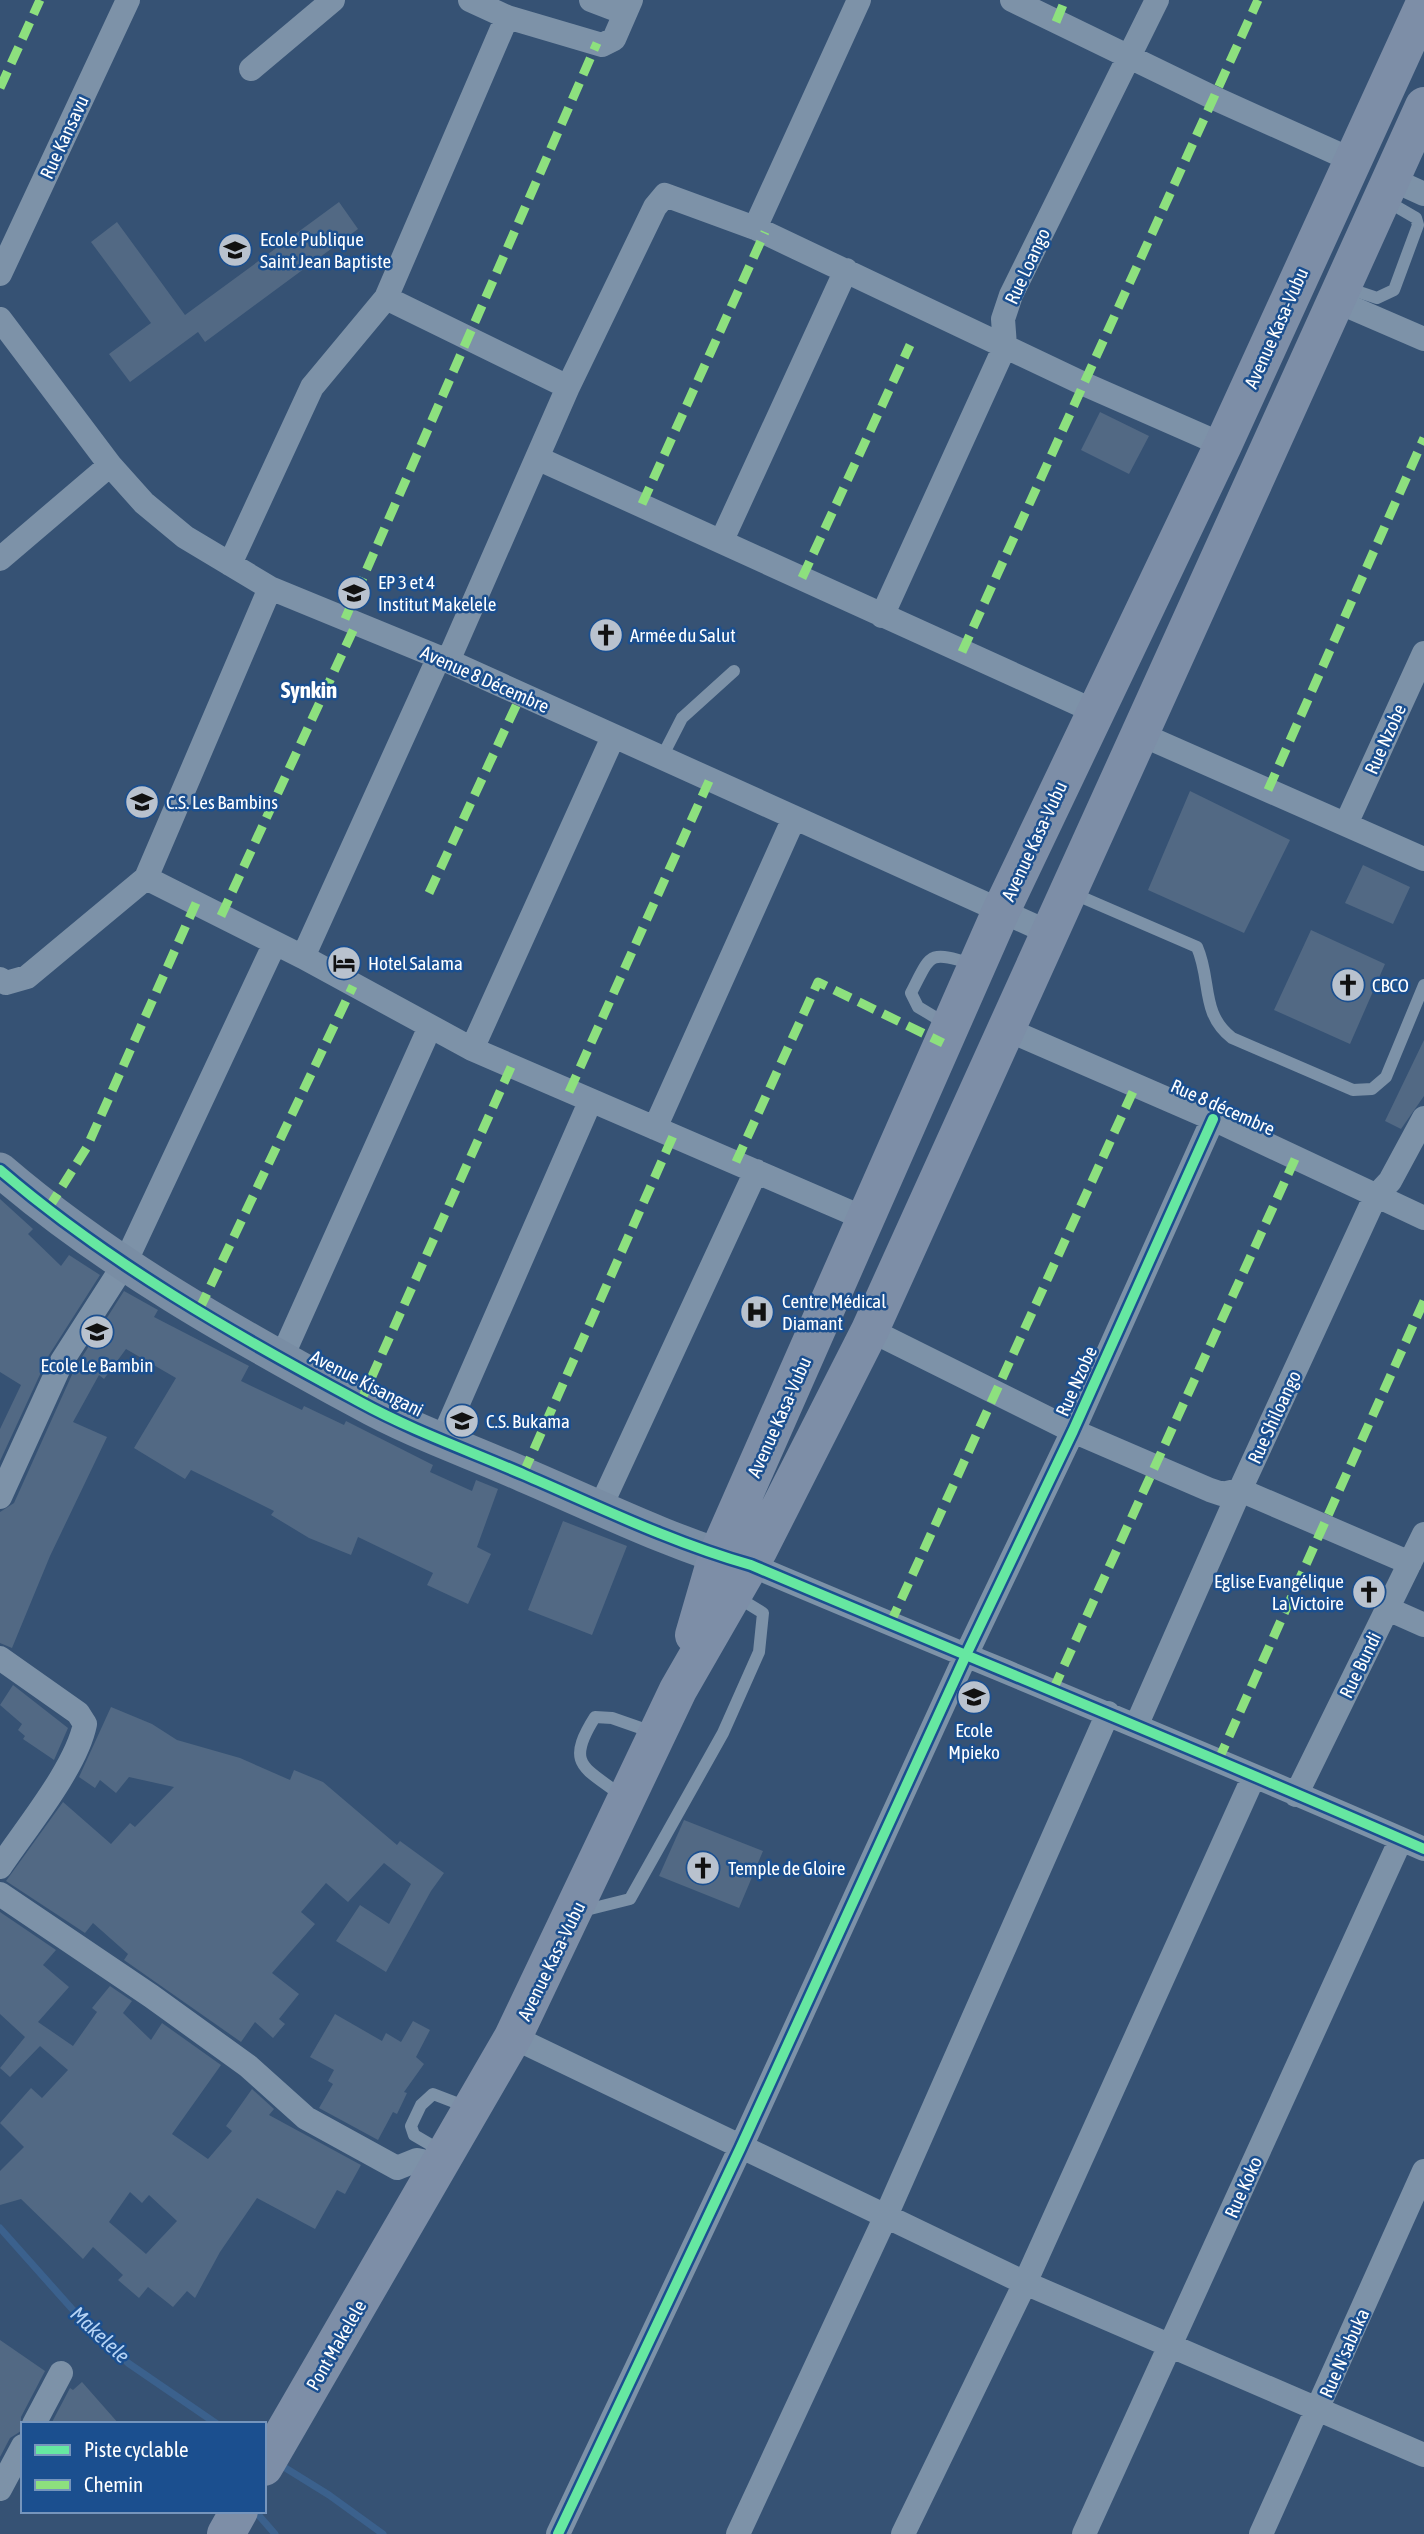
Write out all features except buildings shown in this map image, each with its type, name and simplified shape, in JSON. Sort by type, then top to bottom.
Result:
[{"type":"main road","name":"Avenue Kasa-Vubu","points":[[734,1572],[866,1219],[950,1026],[1094,711],[1223,445],[1424,5]]},
{"type":"main road","name":"Avenue Kasa-Vubu","points":[[407,2223],[513,2037],[575,1912],[734,1572],[870,1330],[1339,294],[1399,191],[1424,106]]},
{"type":"main road","name":"Pont Makelele","points":[[266,2465],[407,2223]]},
{"type":"main road","points":[[226,2534],[238,2513]]},
{"type":"street","name":"Rue Kansavu","points":[[0,274],[128,0]]},
{"type":"street","points":[[251,69],[333,0]]},
{"type":"street","points":[[470,0],[507,17],[602,45],[614,39],[628,6],[591,0]]},
{"type":"street","points":[[755,228],[859,0]]},
{"type":"street","points":[[1012,0],[1130,58],[1352,160]]},
{"type":"street","name":"Rue Loango","points":[[882,616],[1004,346],[1003,319],[1011,295],[1157,0]]},
{"type":"street","points":[[230,564],[312,387],[386,298],[507,17]]},
{"type":"street","points":[[303,957],[568,387],[659,200],[665,195],[755,228],[1004,346],[1223,445]]},
{"type":"street","points":[[722,540],[846,270]]},
{"type":"street","points":[[1339,294],[1424,339]]},
{"type":"street","points":[[386,298],[568,387]]},
{"type":"street","name":"Avenue 8 Décembre","points":[[0,319],[110,465],[167,524],[270,588],[443,659],[1049,933]]},
{"type":"street","points":[[537,458],[1094,711]]},
{"type":"street","points":[[0,559],[110,465]]},
{"type":"street","points":[[0,979],[6,983],[27,977],[146,878],[270,588]]},
{"type":"street","name":"Rue Nzobe","points":[[1346,824],[1424,653]]},
{"type":"street","points":[[1140,734],[1424,859]]},
{"type":"street","points":[[472,1049],[613,737]]},
{"type":"street","points":[[655,1128],[793,818]]},
{"type":"street","points":[[146,878],[303,957],[429,1028],[472,1049],[866,1219]]},
{"type":"street","points":[[0,1497],[62,1361],[125,1264],[275,943]]},
{"type":"street","points":[[281,1359],[429,1028]]},
{"type":"street","name":"Rue 8 décembre","points":[[1006,1029],[1213,1119],[1424,1218]]},
{"type":"street","points":[[442,1440],[590,1102]]},
{"type":"street","name":"Rue Shiloango","points":[[1137,1724],[1240,1490],[1375,1197],[1390,1181],[1424,1118]]},
{"type":"street","name":"Rue Nzobe","points":[[558,2534],[740,2149],[965,1654],[1073,1431],[1213,1119]]},
{"type":"street","name":"Avenue Kisangani","points":[[0,1170],[48,1209],[125,1264],[281,1359],[360,1403],[600,1508],[734,1572]]},
{"type":"street","points":[[600,1508],[756,1171]]},
{"type":"street","points":[[870,1330],[1073,1431],[1210,1490],[1222,1494],[1240,1490],[1410,1563]]},
{"type":"street","name":"Rue Bundi","points":[[1296,1795],[1424,1534]]},
{"type":"street","points":[[734,1572],[965,1654],[1137,1724],[1253,1778],[1424,1849]]},
{"type":"street","points":[[1388,1608],[1424,1625]]},
{"type":"street","points":[[0,1658],[78,1713],[85,1724],[82,1737],[69,1763],[0,1867]]},
{"type":"street","points":[[738,2534],[885,2218],[1108,1713]]},
{"type":"street","points":[[903,2534],[1025,2283],[1253,1778]]},
{"type":"street","name":"Rue Koko","points":[[1084,2534],[1401,1839]]},
{"type":"street","points":[[0,1894],[248,2066],[306,2118],[397,2168],[417,2160],[443,2159]]},
{"type":"street","points":[[513,2037],[740,2149],[1025,2283],[1424,2455]]},
{"type":"street","name":"Rue N'sabuka","points":[[1261,2534],[1424,2171]]},
{"type":"street","points":[[35,2422],[61,2373]]},
{"type":"street","points":[[0,2489],[21,2450]]},
{"type":"lane","points":[[661,759],[682,718],[734,671]]},
{"type":"lane","points":[[1069,891],[1197,947],[1206,966],[1211,1015],[1220,1028],[1232,1038],[1353,1090],[1372,1090],[1386,1077],[1424,985]]},
{"type":"lane","points":[[575,1912],[630,1899],[723,1733],[758,1652],[763,1613],[734,1572]]},
{"type":"lane","points":[[626,1799],[582,1764],[578,1752],[582,1738],[595,1717],[612,1718],[657,1734]]},
{"type":"waterway","name":"Makelele","points":[[0,2228],[73,2310],[128,2363],[214,2422]]},
{"type":"waterway","name":"Makelele","points":[[279,2464],[329,2495],[383,2534]]},
{"type":"waterway","points":[[257,2513],[275,2534]]},
{"type":"marked path","points":[[0,88],[40,0]]},
{"type":"marked path","points":[[1056,22],[1065,0]]},
{"type":"marked path","points":[[962,652],[1258,0]]},
{"type":"marked path","points":[[345,619],[597,43]]},
{"type":"marked path","points":[[642,504],[765,232]]},
{"type":"marked path","points":[[802,578],[910,345]]},
{"type":"marked path","points":[[1268,790],[1424,438]]},
{"type":"marked path","points":[[221,916],[356,624]]},
{"type":"marked path","points":[[429,893],[521,695]]},
{"type":"marked path","points":[[569,1092],[709,781]]},
{"type":"marked path","points":[[48,1209],[87,1147],[196,903]]},
{"type":"marked path","points":[[736,1162],[818,982],[943,1043]]},
{"type":"marked path","points":[[199,1310],[353,986]]},
{"type":"marked path","points":[[360,1403],[511,1067]]},
{"type":"marked path","points":[[890,1624],[1135,1087]]},
{"type":"marked path","points":[[523,1474],[673,1136]]},
{"type":"marked path","points":[[1053,1690],[1295,1159]]},
{"type":"marked path","points":[[1218,1761],[1424,1301]]},
{"type":"cycle path","points":[[558,2534],[740,2149],[966,1655],[1073,1431],[1213,1119]]},
{"type":"cycle path","points":[[0,1170],[84,1236],[174,1296],[266,1351],[400,1422],[665,1535],[751,1565],[1424,1849]]},
{"type":"place","name":"Ecole Publique Saint Jean Baptiste","points":[[235,250]]},
{"type":"place","name":"EP 3 et 4 Institut Makelele","points":[[354,593]]},
{"type":"place","name":"Armée du Salut","points":[[606,635]]},
{"type":"place","name":"C.S. Les Bambins","points":[[142,802]]},
{"type":"place","name":"Hotel Salama","points":[[344,963]]},
{"type":"place","name":"CBCO","points":[[1348,985]]},
{"type":"place","name":"Centre Médical Diamant","points":[[757,1312]]},
{"type":"place","name":"Ecole Le Bambin","points":[[97,1332]]},
{"type":"place","name":"C.S. Bukama","points":[[462,1421]]},
{"type":"place","name":"Eglise Evangélique La Victoire","points":[[1369,1592]]},
{"type":"place","name":"Ecole Mpieko","points":[[974,1697]]},
{"type":"place","name":"Temple de Gloire","points":[[703,1868]]},
{"type":"district","name":"Synkin","points":[[309,690]]}]
